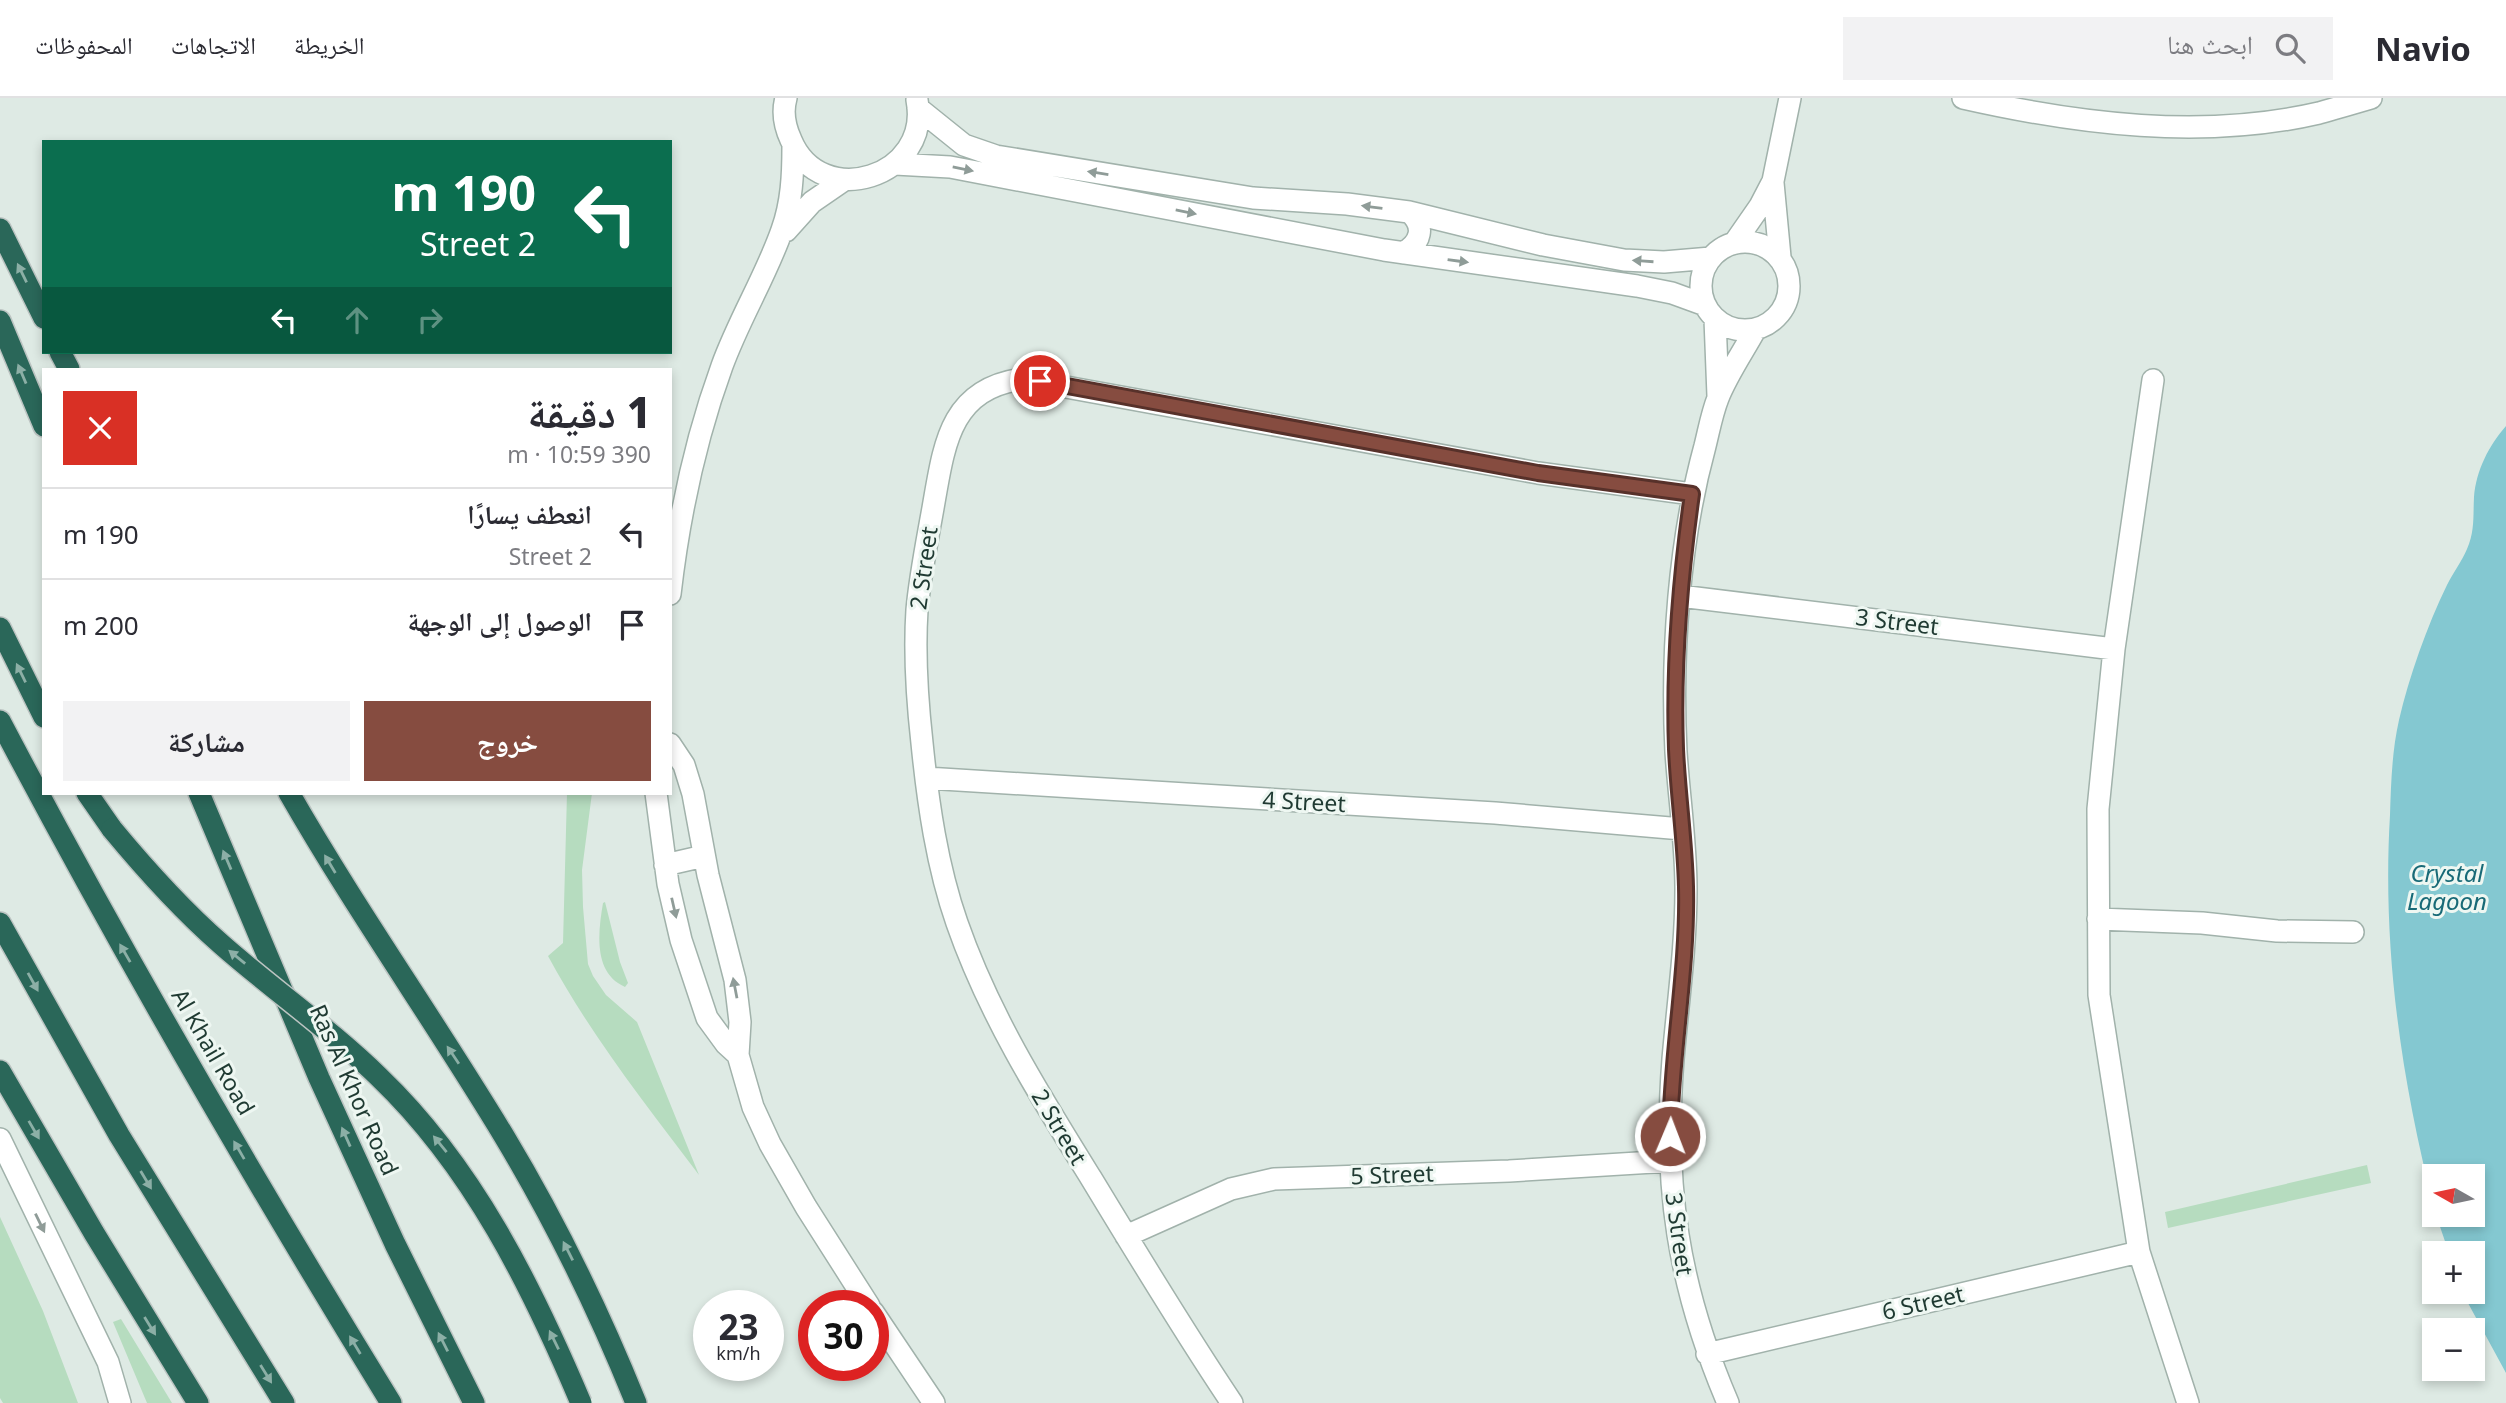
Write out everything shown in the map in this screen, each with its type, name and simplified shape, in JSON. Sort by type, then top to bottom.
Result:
[{"type":"highway","points":[[0,229],[42,314]]},
{"type":"highway","points":[[0,321],[42,421]]},
{"type":"highway","points":[[0,628],[42,713]]},
{"type":"highway","name":"Al Khail Road","points":[[0,721],[158,1011],[391,1403]]},
{"type":"highway","points":[[88,795],[147,872],[187,913],[381,1079],[441,1144],[491,1216],[555,1342],[581,1403]]},
{"type":"highway","name":"Ras Al Khor Road","points":[[200,795],[287,1004],[358,1164],[474,1403]]},
{"type":"highway","points":[[290,795],[345,889],[469,1080],[537,1194],[595,1307],[636,1403]]},
{"type":"highway","points":[[0,923],[119,1135],[284,1403]]},
{"type":"highway","points":[[0,1071],[94,1233],[198,1403]]},
{"type":"street","points":[[672,576],[687,487],[702,426],[746,307],[783,228],[792,187],[793,146],[784,118],[786,98]]},
{"type":"street","points":[[1735,243],[1773,181],[1790,98]]},
{"type":"street","points":[[1963,98],[2061,118],[2190,126],[2287,118],[2319,113],[2371,98]]},
{"type":"street","points":[[793,146],[809,165],[832,177],[844,180],[871,177],[895,164],[911,145],[918,120],[917,103]]},
{"type":"street","points":[[917,103],[964,145],[996,156],[1253,198],[1347,204],[1409,212],[1543,246],[1624,260],[1664,262],[1711,258]]},
{"type":"street","points":[[895,164],[950,167],[1403,253],[1637,286],[1672,293],[1710,312],[1727,327],[1741,331],[1769,325],[1780,316],[1787,302],[1790,286],[1780,257],[1773,181]]},
{"type":"street","points":[[775,248],[798,216],[812,202],[844,180]]},
{"type":"street","points":[[1403,253],[1417,242],[1420,234],[1416,217],[1409,212]]},
{"type":"street","points":[[1718,398],[1710,312],[1701,289],[1703,272],[1711,258],[1735,243],[1751,242],[1767,247],[1780,257]]},
{"type":"street","points":[[1718,398],[1755,330]]},
{"type":"street","name":"2 Street","points":[[1232,1403],[1126,1236],[1012,1046],[981,985],[956,922],[940,857],[926,778],[915,657],[917,609],[946,445],[961,411],[973,397],[988,387],[1022,379],[1040,381],[1538,473],[1692,494]]},
{"type":"street","points":[[2153,380],[2114,649],[2098,809],[2099,995],[2139,1252],[2188,1403]]},
{"type":"street","name":"3 Street","points":[[1718,398],[1692,494],[1680,596],[1676,749],[1686,887],[1685,949],[1673,1061],[1670,1161],[1675,1226],[1688,1291],[1707,1354],[1728,1403]]},
{"type":"street","name":"3 Street","points":[[1680,596],[2114,649]]},
{"type":"street","points":[[672,747],[684,765],[689,779],[736,992],[740,1022],[738,1055],[752,1107],[770,1144],[859,1290]]},
{"type":"street","name":"4 Street","points":[[926,778],[1495,813],[1682,829]]},
{"type":"street","points":[[656,795],[665,865],[681,940],[701,1003],[716,1032],[738,1055]]},
{"type":"street","points":[[665,865],[704,856]]},
{"type":"street","points":[[2098,919],[2202,923],[2277,931],[2353,932]]},
{"type":"street","points":[[0,1139],[108,1362],[120,1403]]},
{"type":"street","name":"5 Street","points":[[1126,1236],[1231,1189],[1274,1179],[1509,1171],[1670,1161]]},
{"type":"street","name":"6 Street","points":[[1707,1354],[2139,1252]]},
{"type":"street","points":[[889,1336],[934,1403]]},
{"type":"green space","points":[[567,795],[592,795],[582,870],[588,964],[606,995],[637,1022],[699,1175],[639,1096],[564,985],[548,956],[563,943]]},
{"type":"green space","points":[[605,902],[628,983],[625,987],[607,972],[600,951],[601,915]]},
{"type":"green space","points":[[2367,1165],[2371,1183],[2168,1228],[2165,1212]]},
{"type":"green space","points":[[0,1217],[43,1311],[78,1403],[3,1403],[0,1398]]},
{"type":"green space","points":[[121,1319],[172,1403],[147,1403],[113,1322]]},
{"type":"water","name":"Crystal Lagoon","points":[[2506,426],[2506,1373],[2485,1334],[2485,1318],[2476,1318],[2469,1304],[2485,1304],[2485,1241],[2445,1241],[2440,1227],[2485,1227],[2485,1164],[2423,1164],[2422,1159],[2403,1062],[2397,1012],[2388,864],[2393,755],[2403,704],[2432,617],[2470,542],[2475,487],[2494,441]]},
{"type":"route","points":[[1040,381],[1538,473],[1692,494],[1682,571],[1676,673],[1676,749],[1686,887],[1685,949],[1673,1061],[1670,1136]]}]
